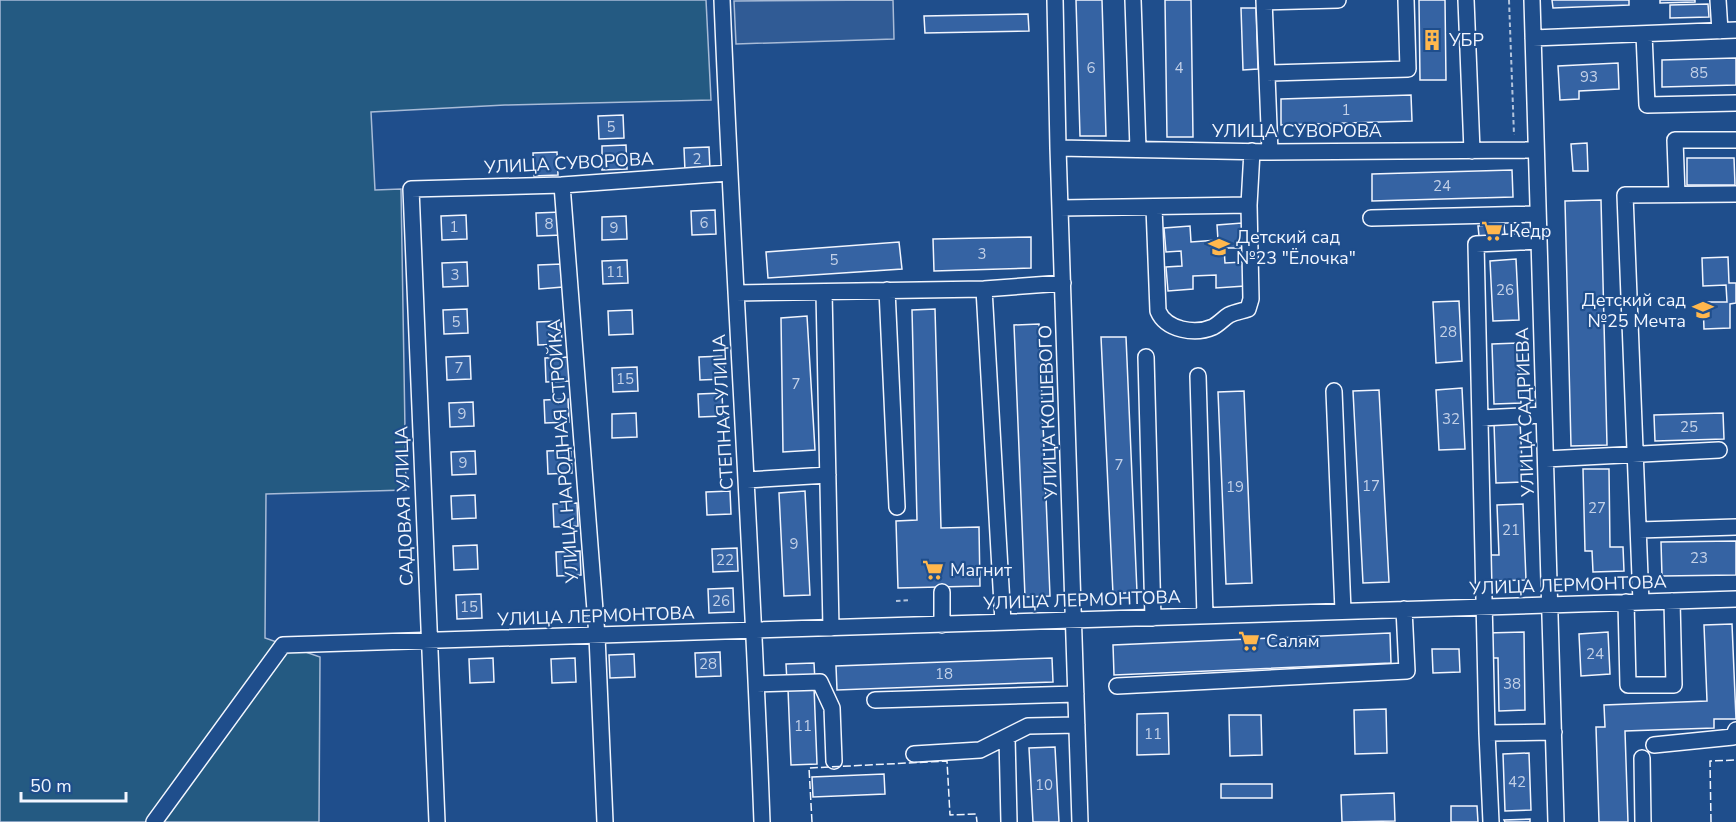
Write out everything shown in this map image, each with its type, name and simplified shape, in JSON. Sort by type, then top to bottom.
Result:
[{"type":"street","name":"СТЕПНАЯ УЛИЦА","points":[[722,0],[729,173],[755,631],[762,822]]},
{"type":"street","name":"УЛИЦА КОШЕВОГО","points":[[1055,0],[1080,822]]},
{"type":"street","points":[[1133,0],[1138,149]]},
{"type":"street","points":[[1270,152],[1264,1],[1338,0]]},
{"type":"street","points":[[1267,73],[1408,69],[1406,0]]},
{"type":"street","points":[[1466,0],[1472,150]]},
{"type":"street","name":"УЛИЦА САДРИЕВА","points":[[1532,0],[1557,822]]},
{"type":"street","points":[[1718,0],[1720,31]]},
{"type":"street","points":[[1533,38],[1736,30]]},
{"type":"street","points":[[1644,34],[1647,105],[1736,103]]},
{"type":"street","points":[[1677,195],[1675,140],[1736,140]]},
{"type":"street","name":"УЛИЦА СУВОРОВА","points":[[1058,148],[1270,152],[1536,150]]},
{"type":"street","points":[[1154,207],[1158,311],[1162,320],[1174,327],[1191,330],[1213,327],[1230,315],[1248,309],[1251,299],[1249,206],[1252,151]]},
{"type":"street","name":"УЛИЦА СУВОРОВА","points":[[411,189],[562,185],[729,173]]},
{"type":"street","name":"УЛИЦА НАРОДНАЯ СТРОЙКА","points":[[562,185],[597,636],[605,822]]},
{"type":"street","name":"САДОВАЯ УЛИЦА","points":[[411,189],[437,822]]},
{"type":"street","points":[[1672,601],[1674,685],[1628,685],[1639,530],[1624,195],[1736,194]]},
{"type":"street","points":[[1060,208],[1249,206]]},
{"type":"street","points":[[1371,218],[1538,214]]},
{"type":"street","points":[[1491,822],[1476,244],[1539,241]]},
{"type":"street","points":[[736,293],[984,288],[1063,283]]},
{"type":"street","points":[[984,288],[1003,622]]},
{"type":"street","points":[[887,290],[897,507]]},
{"type":"street","points":[[824,292],[831,628]]},
{"type":"street","points":[[1146,357],[1153,618]]},
{"type":"street","points":[[1198,376],[1205,616]]},
{"type":"street","points":[[1334,391],[1343,611]]},
{"type":"street","points":[[1481,418],[1544,415]]},
{"type":"street","points":[[1546,459],[1719,450]]},
{"type":"street","points":[[747,480],[828,475]]},
{"type":"street","points":[[1639,530],[1736,527]]},
{"type":"street","points":[[942,592],[942,625]]},
{"type":"street","name":"УЛИЦА ЛЕРМОНТОВА","points":[[154,822],[283,645],[1736,599]]},
{"type":"street","points":[[1117,686],[1407,671],[1404,609]]},
{"type":"street","points":[[757,684],[820,682],[832,708],[834,761]]},
{"type":"street","points":[[875,700],[1076,694]]},
{"type":"street","points":[[914,754],[980,750],[1028,726],[1077,725]]},
{"type":"street","points":[[1654,745],[1733,737],[1736,730]]},
{"type":"street","points":[[1487,733],[1554,732]]},
{"type":"street","points":[[1007,737],[1009,822]]},
{"type":"street","points":[[1642,758],[1644,822]]},
{"type":"path","points":[[1509,0],[1515,150]]},
{"type":"path","points":[[896,601],[911,600]]},
{"type":"shaded area","points":[[0,0],[706,0],[711,100],[505,105],[371,112],[375,190],[401,189],[406,490],[266,494],[265,638],[320,657],[319,822],[0,822]]},
{"type":"shaded area","points":[[893,0],[894,39],[736,44],[734,1]]},
{"type":"building","points":[[1076,0],[1102,0],[1106,136],[1080,136]]},
{"type":"building","points":[[1165,0],[1191,0],[1193,137],[1167,137]]},
{"type":"building","name":"УБР","points":[[1419,0],[1445,0],[1446,80],[1420,80]]},
{"type":"building","points":[[1552,0],[1629,0],[1629,5],[1553,8]]},
{"type":"building","points":[[1660,0],[1695,0],[1695,2],[1660,3]]},
{"type":"building","points":[[1708,4],[1709,17],[1670,18],[1670,5]]},
{"type":"building","points":[[1241,8],[1256,8],[1258,69],[1243,70]]},
{"type":"building","points":[[1028,14],[1029,31],[925,33],[924,16]]},
{"type":"building","points":[[1736,58],[1736,85],[1662,87],[1662,60]]},
{"type":"building","points":[[1618,63],[1619,89],[1579,91],[1579,99],[1560,100],[1558,66]]},
{"type":"building","points":[[1411,95],[1412,121],[1281,125],[1281,99]]},
{"type":"building","points":[[623,115],[624,138],[599,139],[598,116]]},
{"type":"building","points":[[1587,143],[1588,171],[1573,171],[1571,144]]},
{"type":"building","points":[[626,145],[627,169],[602,170],[602,146]]},
{"type":"building","points":[[709,147],[710,170],[685,171],[684,148]]},
{"type":"building","points":[[557,152],[558,175],[534,176],[533,153]]},
{"type":"building","points":[[1687,158],[1734,158],[1735,185],[1687,185]]},
{"type":"building","points":[[1512,170],[1513,197],[1372,201],[1372,174]]},
{"type":"building","points":[[1601,200],[1607,445],[1571,446],[1565,201]]},
{"type":"building","points":[[715,210],[716,234],[692,235],[691,211]]},
{"type":"building","points":[[561,212],[562,235],[537,236],[536,213]]},
{"type":"building","points":[[466,215],[467,239],[442,240],[441,216]]},
{"type":"building","points":[[626,216],[627,239],[602,240],[602,217]]},
{"type":"building","points":[[1242,223],[1243,248],[1224,248],[1225,263],[1244,262],[1245,286],[1216,288],[1216,275],[1193,276],[1193,289],[1168,291],[1166,267],[1182,266],[1181,251],[1166,252],[1164,228],[1190,226],[1191,242],[1218,240],[1217,225]]},
{"type":"building","name":"Кедр","points":[[1504,225],[1505,235],[1479,236],[1478,226]]},
{"type":"building","points":[[1031,237],[1031,268],[934,271],[933,239]]},
{"type":"building","points":[[899,242],[902,269],[768,278],[766,252]]},
{"type":"building","points":[[1728,257],[1729,283],[1736,283],[1736,303],[1730,304],[1730,328],[1704,329],[1703,302],[1727,302],[1726,285],[1703,286],[1702,258]]},
{"type":"building","points":[[1516,259],[1519,320],[1493,321],[1490,261]]},
{"type":"building","points":[[627,260],[628,283],[603,284],[602,261]]},
{"type":"building","points":[[467,262],[468,286],[443,287],[442,263]]},
{"type":"building","points":[[562,264],[563,287],[539,289],[538,265]]},
{"type":"building","points":[[1459,301],[1462,361],[1436,363],[1433,302]]},
{"type":"building","points":[[467,309],[468,333],[444,334],[443,310]]},
{"type":"building","points":[[935,309],[941,528],[979,527],[980,586],[898,588],[896,521],[917,520],[912,310]]},
{"type":"building","points":[[632,310],[633,334],[609,335],[608,311]]},
{"type":"building","points":[[807,316],[815,450],[783,452],[781,318]]},
{"type":"building","points":[[561,321],[562,344],[538,345],[537,322]]},
{"type":"building","points":[[1039,324],[1050,596],[1025,597],[1014,325]]},
{"type":"building","points":[[1101,337],[1126,337],[1137,592],[1113,594]]},
{"type":"building","points":[[1518,343],[1521,403],[1494,404],[1492,344]]},
{"type":"building","points":[[470,356],[471,379],[447,380],[446,357]]},
{"type":"building","points":[[724,356],[724,379],[700,380],[699,357]]},
{"type":"building","points":[[570,357],[571,381],[546,382],[545,358]]},
{"type":"building","points":[[637,367],[638,391],[613,392],[612,368]]},
{"type":"building","points":[[1462,388],[1465,449],[1439,450],[1436,390]]},
{"type":"building","points":[[1379,390],[1389,582],[1363,583],[1353,391]]},
{"type":"building","points":[[1244,391],[1252,583],[1226,584],[1218,392]]},
{"type":"building","points":[[722,393],[723,416],[699,417],[698,394]]},
{"type":"building","points":[[568,399],[569,422],[545,423],[544,400]]},
{"type":"building","points":[[473,402],[474,426],[450,427],[449,403]]},
{"type":"building","points":[[636,413],[637,437],[612,438],[612,414]]},
{"type":"building","points":[[1723,413],[1724,439],[1655,441],[1654,415]]},
{"type":"building","points":[[1520,421],[1523,482],[1496,483],[1494,423]]},
{"type":"building","points":[[571,450],[572,473],[548,474],[547,451]]},
{"type":"building","points":[[475,451],[476,474],[452,475],[451,452]]},
{"type":"building","points":[[1583,469],[1609,469],[1610,547],[1623,547],[1624,571],[1593,572],[1592,551],[1585,551]]},
{"type":"building","points":[[730,491],[731,514],[707,515],[706,492]]},
{"type":"building","points":[[805,491],[810,595],[784,596],[779,493]]},
{"type":"building","points":[[475,495],[476,518],[452,519],[451,496]]},
{"type":"building","points":[[577,503],[578,526],[554,527],[553,504]]},
{"type":"building","points":[[1523,504],[1526,580],[1491,581],[1490,555],[1499,555],[1497,505]]},
{"type":"building","points":[[1736,541],[1736,575],[1662,576],[1661,542]]},
{"type":"building","points":[[477,545],[478,569],[454,570],[453,546]]},
{"type":"building","points":[[737,548],[738,571],[713,572],[712,549]]},
{"type":"building","points":[[580,551],[581,575],[557,576],[556,552]]},
{"type":"building","points":[[733,588],[734,612],[709,613],[708,589]]},
{"type":"building","points":[[481,594],[482,618],[457,619],[456,595]]},
{"type":"building","points":[[1732,624],[1736,719],[1714,719],[1714,728],[1625,731],[1628,822],[1599,822],[1596,727],[1605,727],[1604,705],[1707,701],[1704,625]]},
{"type":"building","points":[[1524,632],[1525,710],[1499,711],[1498,658],[1487,658],[1487,633]]},
{"type":"building","points":[[1608,632],[1610,674],[1581,676],[1579,634]]},
{"type":"building","points":[[1390,633],[1391,663],[1114,675],[1113,645]]},
{"type":"building","points":[[1432,649],[1459,649],[1460,672],[1433,673]]},
{"type":"building","points":[[720,652],[721,676],[696,677],[695,653]]},
{"type":"building","points":[[634,654],[635,677],[610,678],[609,655]]},
{"type":"building","points":[[493,658],[494,682],[470,683],[469,659]]},
{"type":"building","points":[[575,658],[576,682],[552,683],[551,659]]},
{"type":"building","points":[[1052,658],[1053,682],[837,690],[836,666]]},
{"type":"building","points":[[814,663],[815,681],[787,682],[786,664]]},
{"type":"building","points":[[814,687],[817,764],[791,765],[788,689]]},
{"type":"building","points":[[1386,709],[1387,753],[1355,754],[1354,710]]},
{"type":"building","points":[[1168,713],[1169,754],[1137,755],[1137,714]]},
{"type":"building","points":[[1229,715],[1261,715],[1262,755],[1230,756]]},
{"type":"building","points":[[1055,747],[1059,822],[1033,822],[1029,748]]},
{"type":"building","points":[[1529,753],[1531,810],[1505,811],[1503,754]]},
{"type":"building","points":[[884,774],[885,794],[813,797],[812,777]]},
{"type":"building","points":[[1221,784],[1272,784],[1272,798],[1221,798]]},
{"type":"building","points":[[1394,793],[1395,821],[1342,822],[1341,795]]},
{"type":"building","points":[[1451,806],[1477,806],[1478,822],[1451,822]]},
{"type":"building","points":[[1530,819],[1530,822],[1505,822],[1504,820]]},
{"type":"fence","points":[[1711,822],[1710,761],[1736,760]]},
{"type":"fence","points":[[812,822],[809,768],[947,761],[950,815],[976,814],[977,822]]},
{"type":"place","name":"УБР","points":[[1432,40]]},
{"type":"place","name":"Кедр","points":[[1492,231]]},
{"type":"place","name":"Детский сад №23 \"Ёлочка\"","points":[[1219,247]]},
{"type":"place","name":"Детский сад №25 Мечта","points":[[1703,310]]},
{"type":"place","name":"Магнит","points":[[933,570]]},
{"type":"place","name":"Салям","points":[[1249,641]]}]
